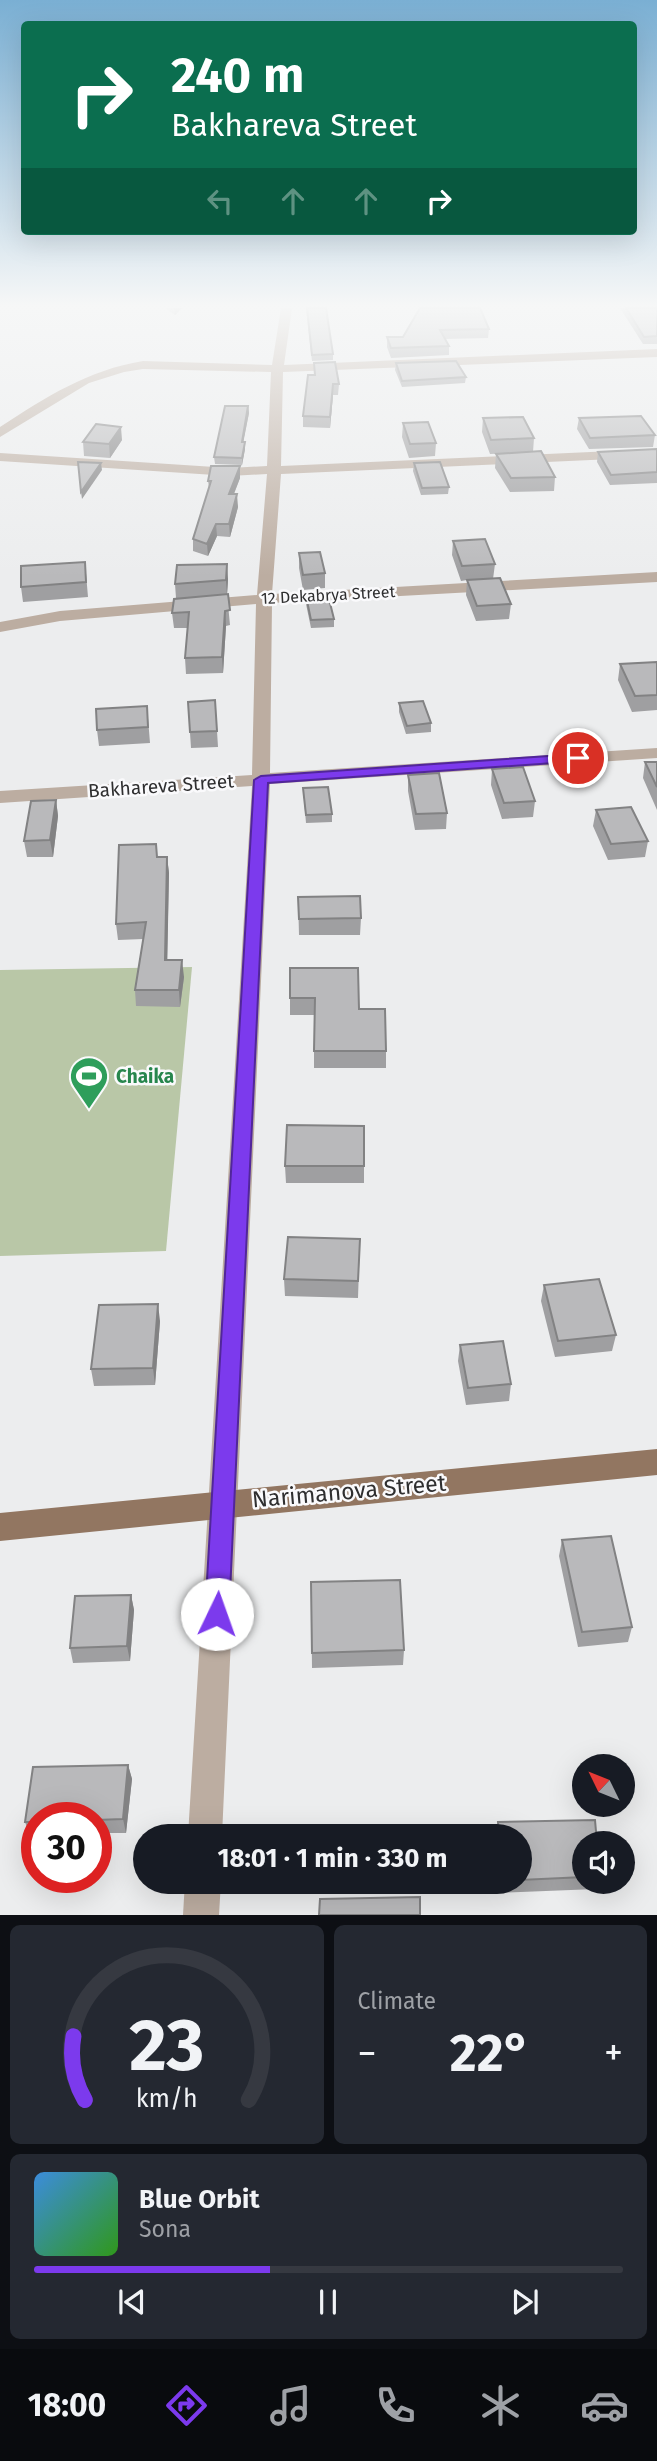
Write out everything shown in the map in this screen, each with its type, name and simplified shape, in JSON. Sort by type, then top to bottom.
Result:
[{"type":"main road","name":"Narimanova Street","points":[[0,1527],[657,1462]]},
{"type":"street","points":[[0,433],[57,397]]},
{"type":"street","points":[[206,1824],[261,780],[264,598],[274,471],[276,397]]},
{"type":"street","points":[[0,457],[230,472],[657,453]]},
{"type":"street","name":"12 Dekabrya Street","points":[[0,627],[60,616],[264,598],[657,577]]},
{"type":"street","name":"Bakhareva Street","points":[[0,797],[657,753]]},
{"type":"street","points":[[201,1915],[202,1894]]},
{"type":"green space","name":"Chaika","points":[[192,967],[166,1251],[0,1256],[0,970]]},
{"type":"building","points":[[305,397],[332,397],[330,417],[303,416]]},
{"type":"building","points":[[225,406],[248,406],[242,458],[214,457]]},
{"type":"building","points":[[641,416],[655,435],[590,438],[579,418]]},
{"type":"building","points":[[523,417],[534,438],[491,440],[483,418]]},
{"type":"building","points":[[428,422],[436,443],[410,444],[403,423]]},
{"type":"building","points":[[96,424],[121,427],[109,444],[83,442]]},
{"type":"building","points":[[657,449],[657,472],[611,475],[598,452]]},
{"type":"building","points":[[541,451],[555,477],[511,478],[496,454]]},
{"type":"building","points":[[78,462],[101,463],[81,492]]},
{"type":"building","points":[[440,462],[449,487],[422,488],[414,463]]},
{"type":"building","points":[[211,466],[240,466],[229,494],[237,494],[229,524],[216,524],[207,544],[193,539],[211,481],[208,481]]},
{"type":"building","points":[[485,539],[495,564],[462,566],[453,541]]},
{"type":"building","points":[[320,552],[325,573],[303,575],[299,553]]},
{"type":"building","points":[[85,562],[86,582],[21,587],[21,566]]},
{"type":"building","points":[[227,564],[226,580],[175,584],[177,565]]},
{"type":"building","points":[[500,578],[511,604],[477,606],[467,580]]},
{"type":"building","points":[[228,594],[230,610],[225,611],[222,657],[185,658],[189,612],[172,613],[174,599]]},
{"type":"building","points":[[328,595],[334,619],[311,620],[306,596]]},
{"type":"building","points":[[657,662],[657,695],[635,696],[620,664]]},
{"type":"building","points":[[215,700],[217,731],[190,732],[188,702]]},
{"type":"building","points":[[423,701],[431,723],[407,726],[399,703]]},
{"type":"building","points":[[147,706],[148,727],[97,730],[96,709]]},
{"type":"building","points":[[645,762],[657,762],[657,787]]},
{"type":"building","points":[[523,767],[535,801],[504,803],[492,769]]},
{"type":"building","points":[[439,773],[447,813],[416,814],[408,775]]},
{"type":"building","points":[[328,787],[332,814],[306,815],[303,788]]},
{"type":"building","points":[[56,800],[50,840],[24,841],[31,801]]},
{"type":"building","points":[[631,807],[648,841],[611,844],[596,810]]},
{"type":"building","points":[[156,844],[157,857],[167,857],[165,960],[182,960],[179,990],[135,990],[146,922],[116,924],[119,845]]},
{"type":"building","points":[[360,896],[361,918],[299,919],[298,897]]},
{"type":"building","points":[[290,968],[358,968],[359,1009],[385,1009],[386,1051],[314,1051],[315,998],[290,998]]},
{"type":"building","points":[[287,1125],[364,1126],[364,1166],[285,1166]]},
{"type":"building","points":[[288,1237],[360,1239],[358,1281],[284,1279]]},
{"type":"building","points":[[599,1279],[616,1335],[558,1341],[544,1285]]},
{"type":"building","points":[[158,1304],[153,1368],[91,1369],[99,1305]]},
{"type":"building","points":[[503,1341],[511,1384],[468,1388],[460,1345]]},
{"type":"building","points":[[611,1536],[632,1627],[582,1632],[562,1540]]},
{"type":"building","points":[[400,1580],[404,1650],[312,1653],[311,1582]]},
{"type":"building","points":[[131,1595],[127,1646],[70,1648],[75,1596]]},
{"type":"building","points":[[128,1765],[123,1819],[112,1819],[112,1802],[28,1802],[33,1767]]},
{"type":"building","points":[[595,1820],[596,1831],[572,1831],[572,1878],[532,1879],[532,1824],[498,1822]]},
{"type":"building","points":[[420,1897],[420,1915],[319,1915],[320,1899]]},
{"type":"place","name":"Chaika","points":[[89,1110]]},
{"type":"route","points":[[217,1614],[261,780],[578,758]]}]
